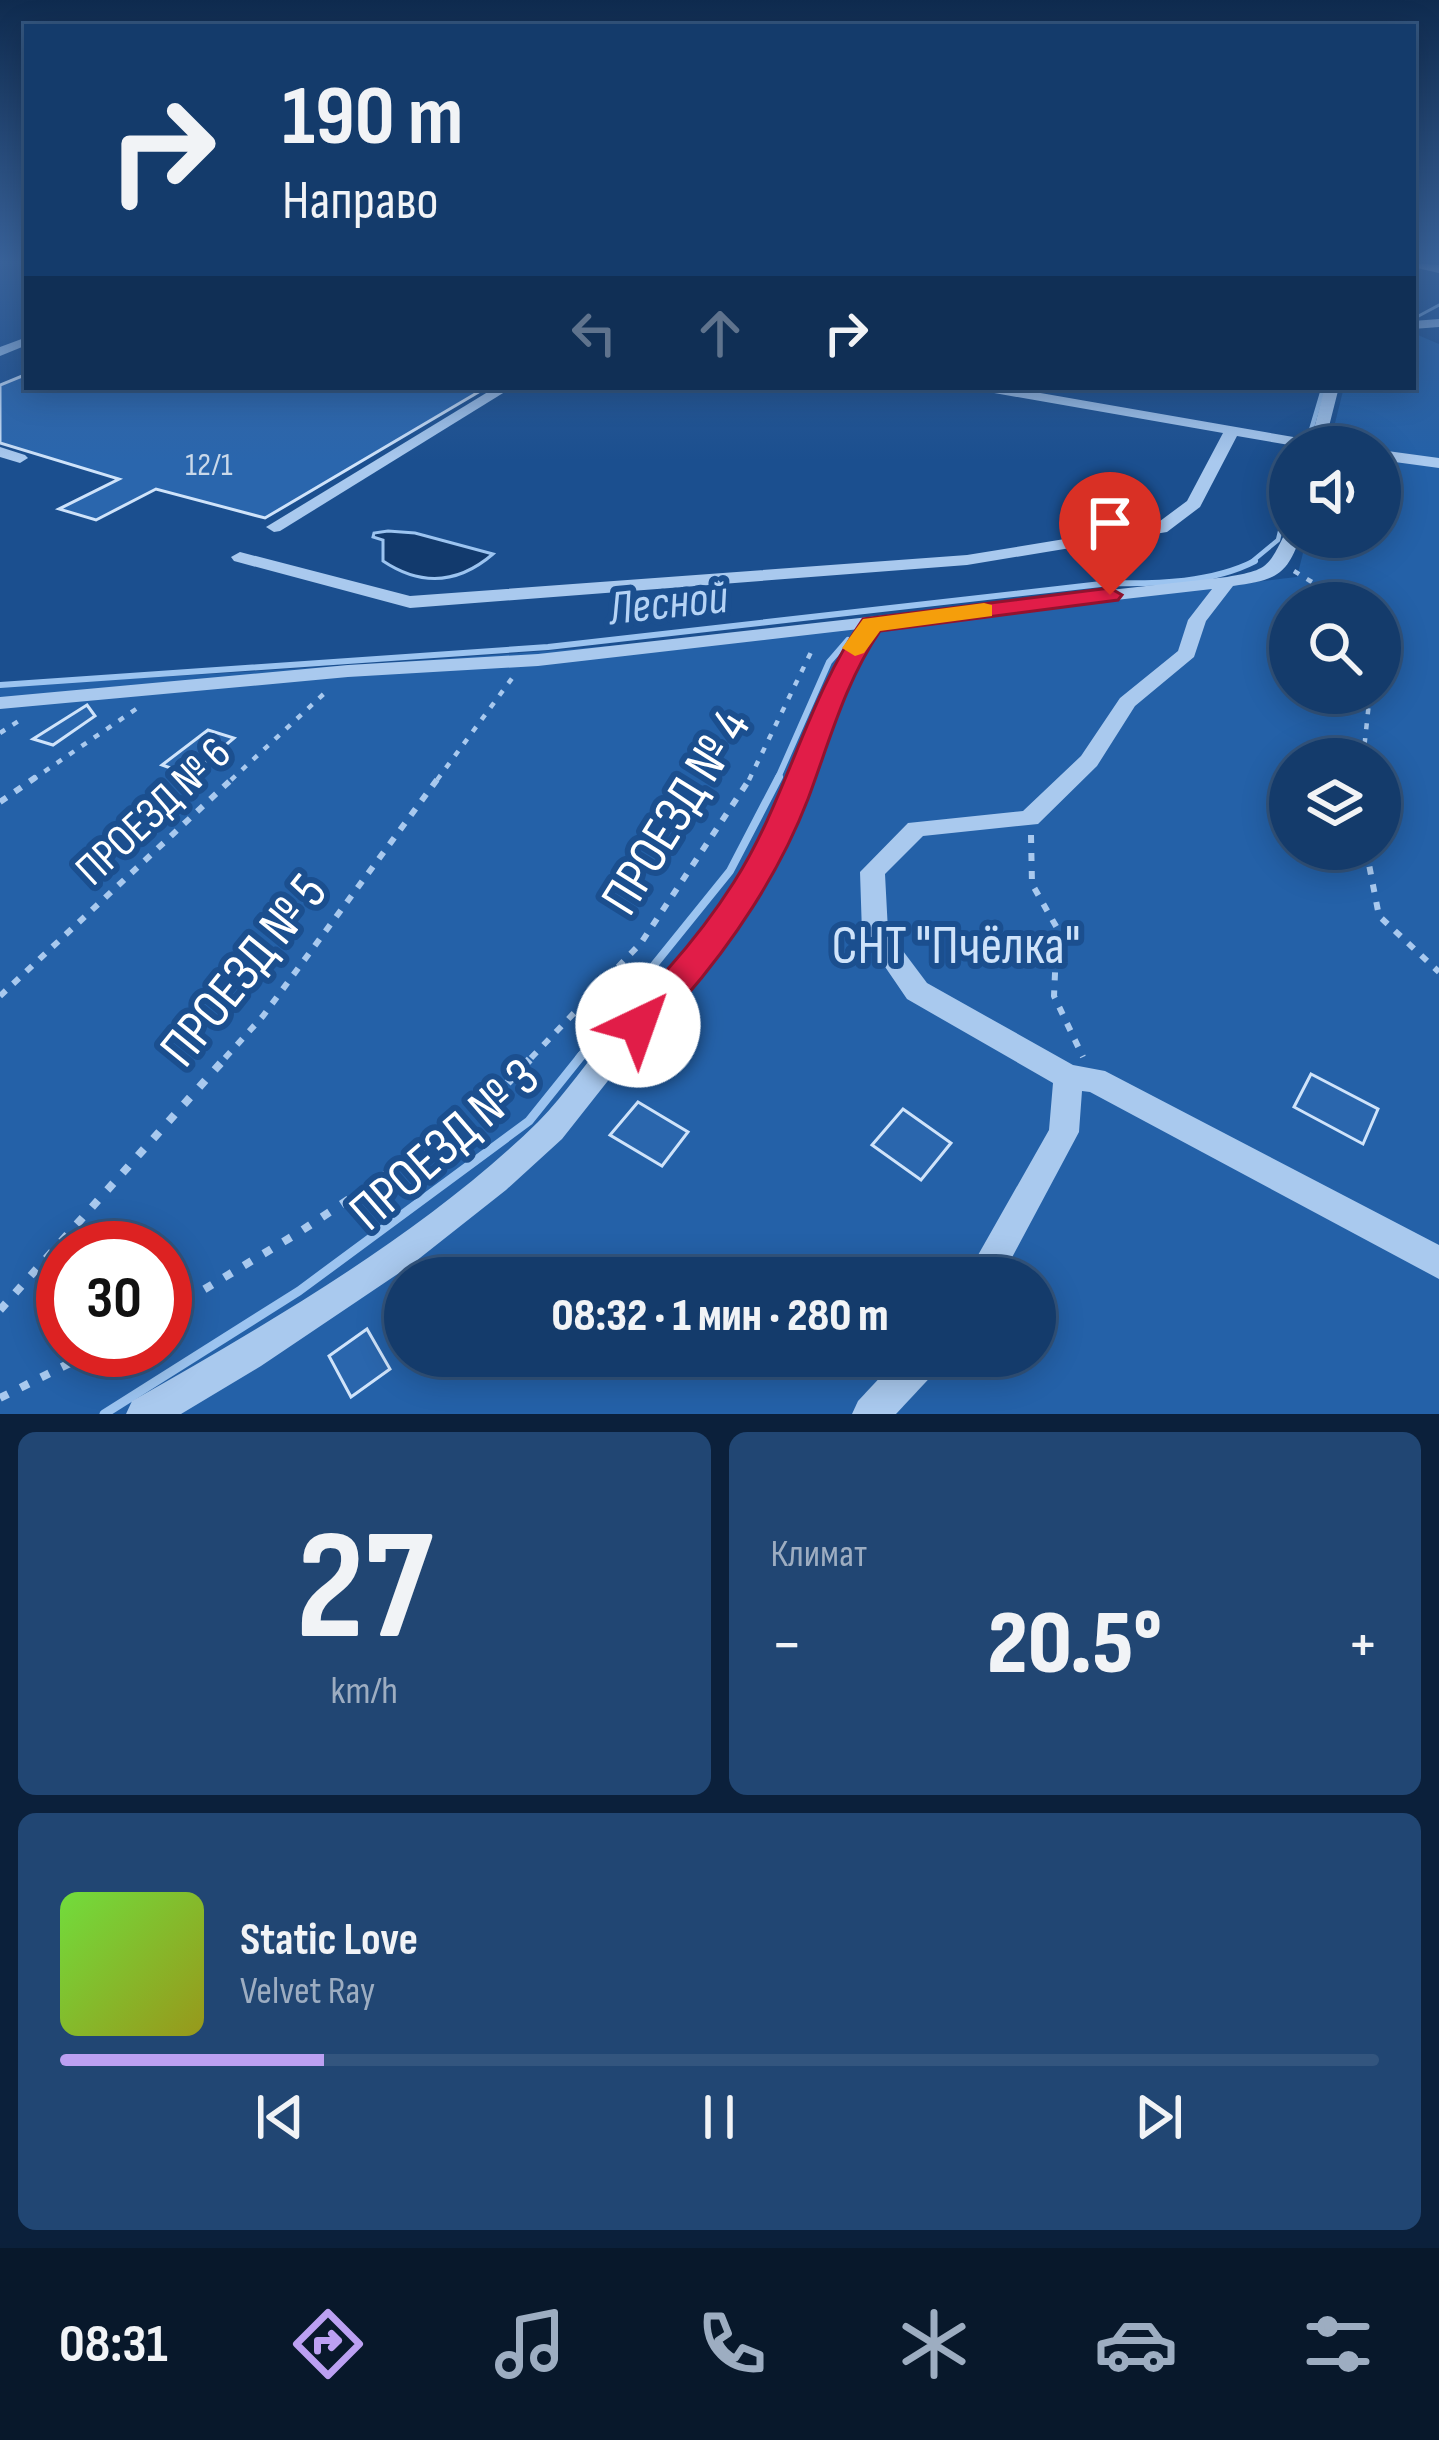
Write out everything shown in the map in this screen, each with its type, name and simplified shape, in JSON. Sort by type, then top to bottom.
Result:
[{"type":"street","points":[[274,526],[501,390]]},
{"type":"street","points":[[1000,390],[1269,438]]},
{"type":"street","points":[[1324,426],[1331,390]]},
{"type":"street","points":[[240,557],[410,602],[968,560],[1161,528],[1194,504],[1232,432]]},
{"type":"street","points":[[0,452],[20,458]]},
{"type":"street","points":[[1401,458],[1439,463]]},
{"type":"street","points":[[0,703],[525,660],[821,630],[1227,582],[1274,573],[1285,558]]},
{"type":"street","points":[[1227,582],[1197,620],[1187,653],[1127,702],[1089,760],[1030,818],[916,829],[872,872],[875,934],[916,991],[1439,1263]]},
{"type":"street","name":"ПРОЕЗД № 3","points":[[145,1414],[263,1347],[394,1257],[545,1137],[684,975],[747,890],[792,802],[813,741],[855,649],[872,624]]},
{"type":"street","points":[[994,1257],[1064,1132],[1082,1078]]},
{"type":"street","points":[[871,1414],[905,1377]]},
{"type":"path","points":[[1283,566],[1310,582]]},
{"type":"path","name":"ПРОЕЗД № 4","points":[[192,1296],[298,1233],[480,1112],[641,943],[746,787],[821,630]]},
{"type":"path","name":"ПРОЕЗД № 5","points":[[0,1310],[262,1016],[525,660]]},
{"type":"path","name":"ПРОЕЗД № 6","points":[[0,996],[348,671]]},
{"type":"path","points":[[0,802],[164,689]]},
{"type":"path","points":[[1030,818],[1033,884],[1057,928],[1054,997],[1082,1078]]},
{"type":"path","points":[[1370,870],[1379,916],[1439,972]]},
{"type":"path","points":[[0,1398],[42,1377]]},
{"type":"green space","name":"СНТ \"Пчёлка\"","points":[[1416,334],[1439,344],[1439,1414],[0,1414],[0,685],[650,643],[1297,577],[1302,558],[1401,558],[1401,426],[1334,426],[1343,390],[1416,390]]},
{"type":"shaded area","points":[[388,531],[415,533],[493,554],[453,576],[412,575],[383,561],[383,540],[373,537]]},
{"type":"building","points":[[24,375],[24,390],[482,390],[265,518],[156,489],[96,520],[59,509],[119,479],[0,443],[0,385]]},
{"type":"building","points":[[87,705],[95,716],[53,745],[33,739]]},
{"type":"building","points":[[208,730],[234,738],[190,775],[162,765]]},
{"type":"building","points":[[1311,1074],[1378,1109],[1363,1144],[1294,1107]]},
{"type":"building","points":[[638,1102],[688,1132],[662,1166],[610,1135]]},
{"type":"building","points":[[903,1109],[951,1143],[921,1180],[872,1145]]},
{"type":"building","points":[[367,1329],[384,1359],[384,1373],[351,1397],[329,1356]]},
{"type":"waterway","name":"Лесной","points":[[1312,426],[1322,393]]},
{"type":"waterway","name":"Лесной","points":[[1250,563],[1269,547]]},
{"type":"waterway","name":"Лесной","points":[[1250,563],[1255,561]]},
{"type":"waterway","name":"Лесной","points":[[0,685],[548,647],[1110,583],[1184,581],[1250,563]]},
{"type":"waterway","points":[[777,780],[829,662],[848,640]]},
{"type":"waterway","points":[[579,1058],[730,871],[779,777]]},
{"type":"waterway","points":[[104,1414],[299,1291],[529,1121],[582,1055]]},
{"type":"slow traffic","points":[[855,648],[872,624],[984,610]]},
{"type":"route","points":[[638,1025],[684,975],[747,890],[792,802],[813,741],[855,649],[872,624],[1110,595]]}]
